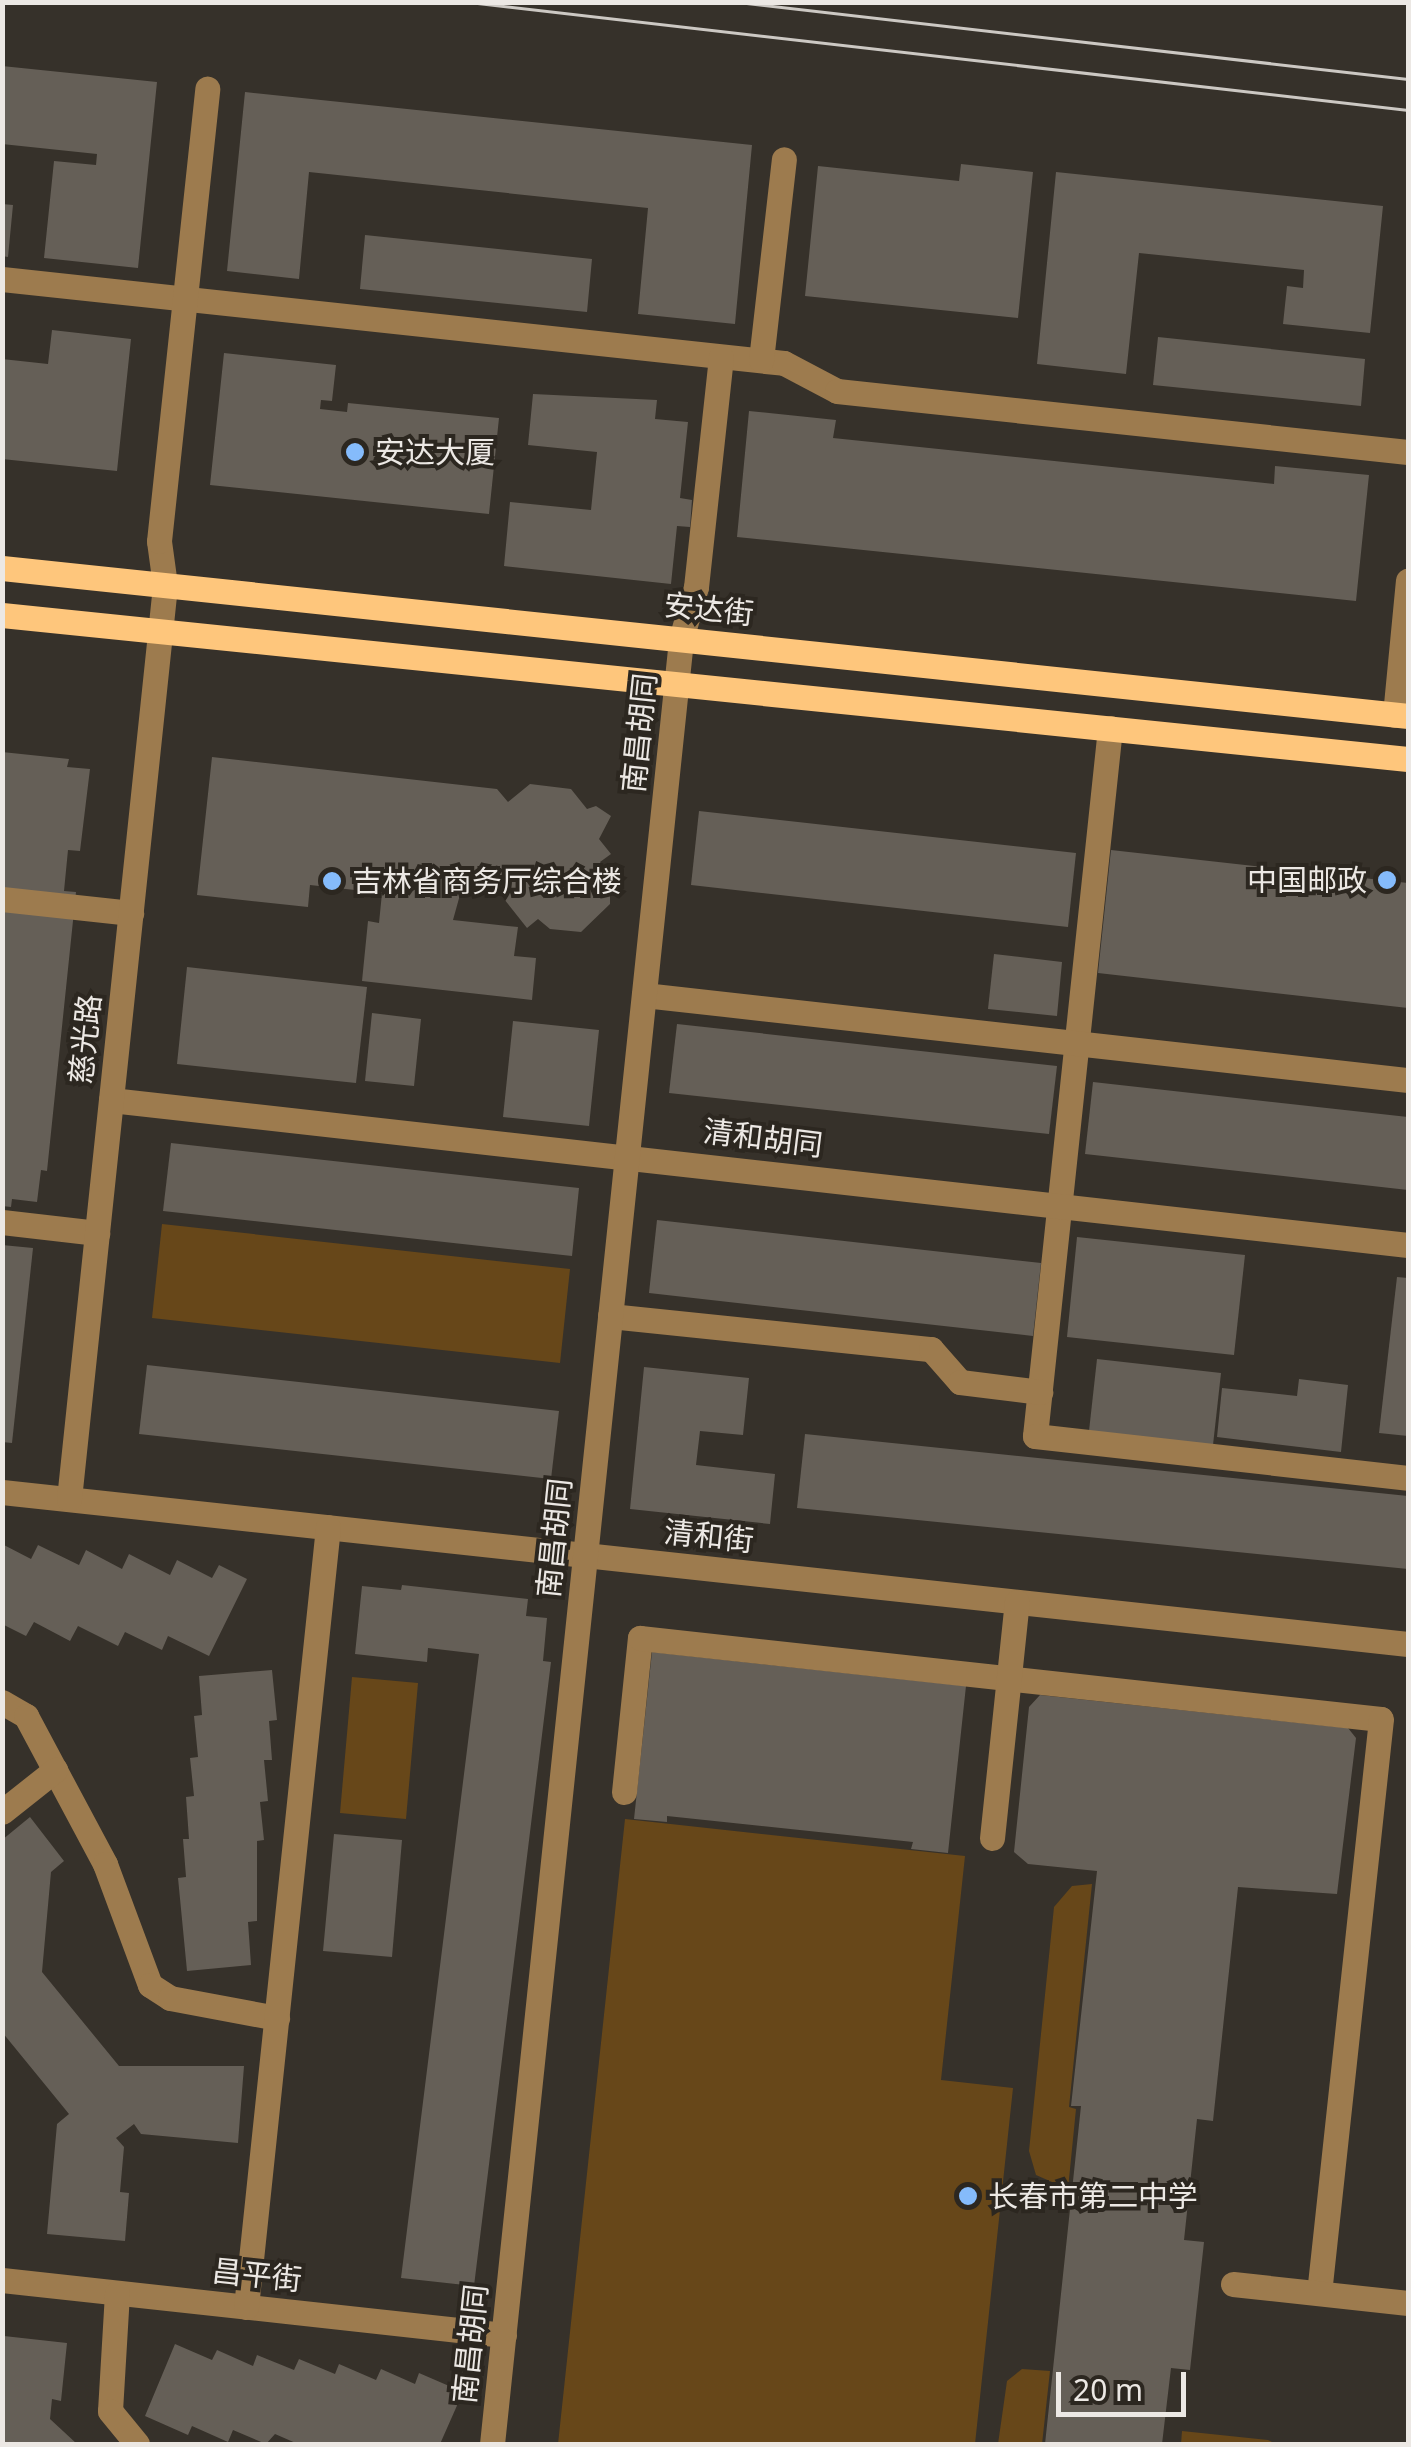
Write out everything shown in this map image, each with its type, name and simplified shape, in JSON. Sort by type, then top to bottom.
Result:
[{"type":"main road","name":"安达街","points":[[2,568],[1402,716]]},
{"type":"main road","points":[[2,615],[1408,759]]},
{"type":"street","name":"慈光路","points":[[69,1499],[165,585],[159,541],[207,89]]},
{"type":"street","points":[[761,360],[784,159]]},
{"type":"street","points":[[2,280],[784,362],[837,391],[1408,452]]},
{"type":"street","name":"南昌胡同","points":[[492,2444],[681,639],[696,587],[721,357]]},
{"type":"street","points":[[1402,716],[1408,582]]},
{"type":"street","points":[[1110,728],[1035,1436],[1408,1478]]},
{"type":"street","points":[[2,899],[131,913]]},
{"type":"street","points":[[644,996],[1408,1080]]},
{"type":"street","name":"清和胡同","points":[[111,1100],[1408,1245]]},
{"type":"street","points":[[2,1222],[97,1233]]},
{"type":"street","points":[[610,1316],[931,1350],[960,1382],[1040,1392]]},
{"type":"street","name":"清和街","points":[[2,1492],[1408,1644]]},
{"type":"street","points":[[246,2307],[328,1527]]},
{"type":"street","points":[[992,1838],[1017,1602]]},
{"type":"street","points":[[624,1792],[640,1638],[1381,1718],[1319,2293]]},
{"type":"street","points":[[2,1702],[26,1716],[105,1864],[150,1986],[170,1998],[277,2018]]},
{"type":"street","points":[[2,1812],[54,1770]]},
{"type":"street","name":"昌平街","points":[[2,2280],[504,2335]]},
{"type":"street","points":[[1233,2284],[1408,2303]]},
{"type":"street","points":[[117,2293],[110,2412],[137,2444]]},
{"type":"shaded area","points":[[162,1224],[570,1269],[560,1363],[152,1318]]},
{"type":"shaded area","points":[[352,1677],[418,1683],[406,1819],[340,1813]]},
{"type":"shaded area","points":[[625,1819],[965,1856],[941,2080],[1013,2088],[975,2444],[558,2444]]},
{"type":"shaded area","points":[[1092,1884],[1069,2107],[1076,2109],[1068,2189],[1036,2175],[1029,2151],[1054,1907],[1072,1886]]},
{"type":"shaded area","points":[[1022,2369],[1050,2371],[1042,2444],[998,2444],[1007,2381]]},
{"type":"shaded area","points":[[1182,2431],[1268,2440],[1276,2444],[1181,2444]]},
{"type":"building","points":[[2,66],[157,82],[138,268],[44,258],[54,161],[96,165],[97,154],[2,144]]},
{"type":"building","points":[[245,92],[752,145],[735,324],[638,314],[648,208],[309,172],[299,279],[227,271]]},
{"type":"building","points":[[961,164],[1033,172],[1018,318],[805,296],[818,166],[959,181]]},
{"type":"building","points":[[1056,172],[1383,206],[1370,333],[1283,324],[1287,286],[1303,288],[1304,270],[1139,253],[1126,374],[1037,364]]},
{"type":"building","points":[[2,204],[13,205],[8,257],[2,256]]},
{"type":"building","points":[[365,235],[592,259],[587,312],[360,289]]},
{"type":"building","points":[[52,330],[131,339],[117,471],[2,459],[2,359],[48,364]]},
{"type":"building","points":[[1158,337],[1365,359],[1361,406],[1153,385]]},
{"type":"building","name":"安达大厦","points":[[224,353],[336,365],[332,401],[321,400],[320,409],[347,412],[348,403],[499,418],[489,514],[210,485]]},
{"type":"building","points":[[533,394],[657,400],[655,419],[688,422],[680,498],[692,500],[690,527],[677,526],[671,584],[504,566],[510,502],[591,510],[597,452],[528,445]]},
{"type":"building","points":[[749,411],[836,420],[833,438],[1274,484],[1275,466],[1369,475],[1356,601],[737,537]]},
{"type":"building","points":[[2,752],[69,759],[67,767],[90,769],[80,851],[68,850],[64,891],[76,892],[47,1171],[41,1170],[37,1202],[12,1199],[11,1207],[2,1206]]},
{"type":"building","name":"吉林省商务厅综合楼","points":[[212,757],[497,789],[508,802],[530,784],[571,789],[587,809],[596,806],[611,816],[599,839],[611,854],[600,862],[610,878],[610,904],[581,932],[550,929],[538,919],[527,928],[481,870],[463,884],[453,920],[518,927],[514,956],[536,958],[532,1000],[362,981],[368,921],[379,923],[382,893],[310,885],[308,907],[197,895]]},
{"type":"building","points":[[699,811],[1076,853],[1068,927],[691,885]]},
{"type":"building","points":[[1111,850],[1408,883],[1408,1008],[1098,973]]},
{"type":"building","points":[[994,954],[1062,962],[1057,1016],[988,1009]]},
{"type":"building","points":[[187,967],[367,987],[356,1083],[177,1064]]},
{"type":"building","points":[[372,1013],[421,1019],[414,1086],[365,1081]]},
{"type":"building","points":[[513,1021],[599,1030],[589,1126],[503,1117]]},
{"type":"building","points":[[677,1024],[1057,1066],[1049,1134],[669,1093]]},
{"type":"building","points":[[1093,1082],[1408,1117],[1408,1190],[1085,1154]]},
{"type":"building","points":[[171,1143],[579,1188],[572,1256],[163,1211]]},
{"type":"building","points":[[657,1220],[1041,1263],[1033,1336],[649,1293]]},
{"type":"building","points":[[1077,1237],[1245,1255],[1234,1355],[1067,1337]]},
{"type":"building","points":[[2,1245],[33,1248],[12,1443],[2,1442]]},
{"type":"building","points":[[1397,1277],[1408,1278],[1408,1436],[1379,1433]]},
{"type":"building","points":[[1097,1359],[1221,1373],[1213,1445],[1089,1431]]},
{"type":"building","points":[[147,1365],[559,1411],[551,1479],[139,1434]]},
{"type":"building","points":[[644,1367],[749,1378],[743,1435],[700,1431],[696,1465],[775,1474],[770,1524],[630,1509]]},
{"type":"building","points":[[1299,1379],[1348,1385],[1341,1452],[1217,1437],[1222,1388],[1297,1396]]},
{"type":"building","points":[[805,1434],[1408,1496],[1408,1569],[797,1508]]},
{"type":"building","points":[[2,1544],[31,1559],[38,1545],[79,1565],[86,1550],[122,1569],[129,1554],[170,1575],[177,1560],[212,1578],[219,1565],[247,1579],[209,1656],[168,1636],[162,1650],[125,1632],[118,1646],[78,1626],[70,1641],[34,1622],[26,1636],[2,1624]]},
{"type":"building","points":[[402,1585],[528,1599],[526,1616],[547,1618],[543,1661],[551,1662],[474,2286],[401,2278],[479,1654],[428,1648],[427,1662],[355,1654],[362,1586],[401,1590]]},
{"type":"building","points":[[652,1652],[966,1686],[948,1853],[911,1849],[913,1842],[667,1816],[667,1822],[634,1819]]},
{"type":"building","points":[[272,1670],[277,1720],[269,1721],[272,1760],[264,1760],[268,1801],[260,1802],[264,1840],[257,1841],[257,1921],[248,1922],[251,1965],[187,1971],[178,1878],[186,1877],[186,1797],[194,1796],[190,1758],[198,1757],[194,1716],[202,1715],[199,1676]]},
{"type":"building","points":[[1040,1695],[1348,1728],[1356,1738],[1337,1894],[1238,1887],[1213,2121],[1197,2119],[1184,2240],[1204,2242],[1190,2370],[1171,2368],[1162,2444],[1045,2444],[1081,2106],[1071,2106],[1097,1871],[1028,1864],[1014,1852],[1029,1707]]},
{"type":"building","points":[[30,1817],[64,1861],[51,1872],[42,1972],[119,2066],[244,2066],[238,2143],[141,2134],[134,2124],[116,2138],[124,2147],[120,2192],[129,2193],[125,2241],[47,2234],[57,2124],[69,2114],[2,2032],[2,1840]]},
{"type":"building","points":[[334,1834],[402,1840],[392,1957],[323,1951]]},
{"type":"building","points":[[4,2336],[67,2343],[61,2401],[52,2399],[50,2419],[77,2444],[2,2444]]},
{"type":"building","points":[[175,2344],[212,2360],[217,2350],[253,2366],[257,2355],[294,2370],[299,2359],[335,2374],[339,2364],[376,2380],[381,2369],[415,2384],[419,2373],[463,2392],[440,2444],[298,2444],[275,2434],[266,2444],[233,2430],[228,2442],[192,2426],[188,2435],[145,2416]]},
{"type":"tram line","points":[[469,2],[1408,110]]},
{"type":"tram line","points":[[738,2],[1408,79]]},
{"type":"place","name":"安达大厦","points":[[355,452]]},
{"type":"place","name":"中国邮政","points":[[1387,880]]},
{"type":"place","name":"吉林省商务厅综合楼","points":[[332,881]]},
{"type":"place","name":"长春市第二中学","points":[[968,2196]]}]
